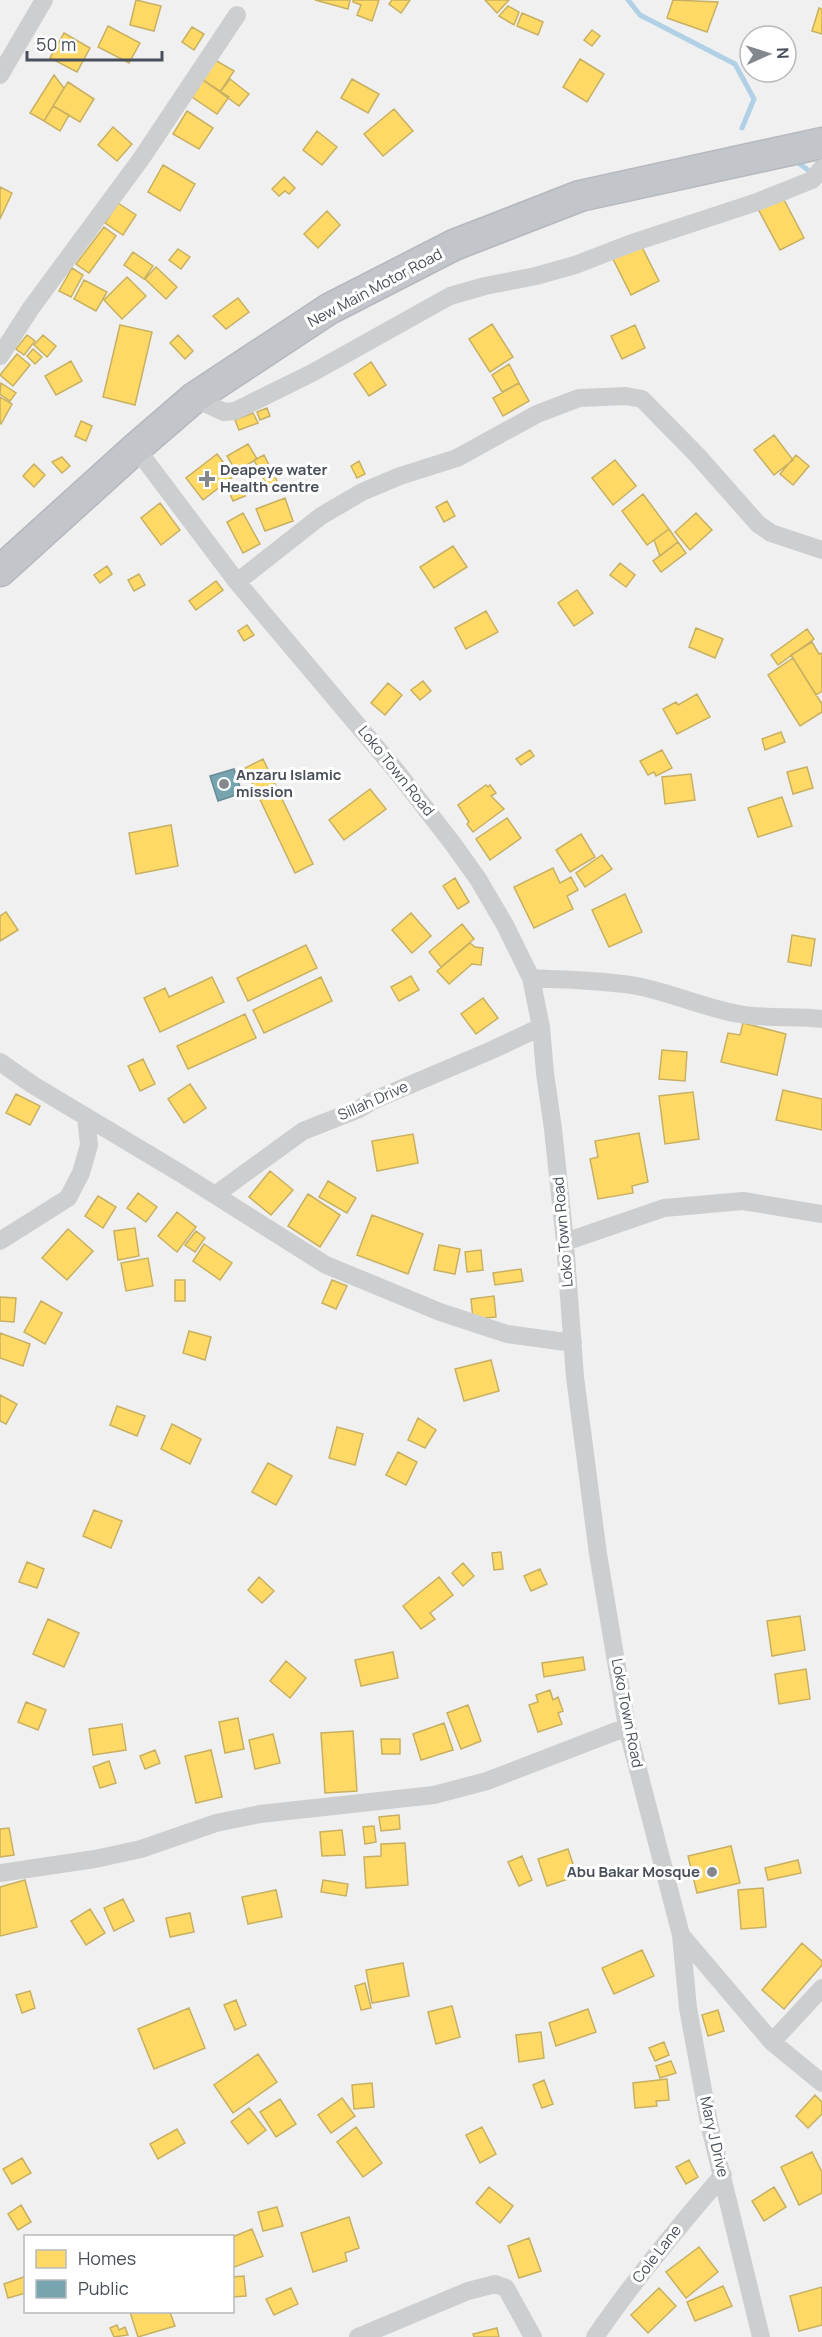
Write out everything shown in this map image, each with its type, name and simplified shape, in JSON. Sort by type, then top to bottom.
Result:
[{"type":"highway","name":"New Main Motor Road","points":[[0,549],[93,463],[184,388],[322,293],[449,231],[576,181],[822,127]]},
{"type":"highway","name":"New Main Motor Road","points":[[0,571],[136,448],[194,399],[329,309],[454,245],[580,196],[822,143]]},
{"type":"street","points":[[0,75],[44,0]]},
{"type":"street","points":[[0,356],[31,308],[141,159],[237,15]]},
{"type":"street","points":[[194,399],[224,412],[235,411],[312,373],[450,296],[485,285],[507,283],[575,265],[635,242],[819,181]]},
{"type":"street","points":[[237,582],[321,516],[362,492],[400,476],[457,458],[554,406],[579,398],[605,396],[642,399],[697,455],[758,524],[771,533],[822,550]]},
{"type":"street","name":"Loko Town Road","points":[[136,448],[237,582],[398,773],[453,844],[478,879],[505,925],[531,978],[541,1027],[544,1073],[553,1129],[565,1242],[574,1377],[598,1554],[627,1727],[681,1935],[772,2042],[822,2083]]},
{"type":"street","points":[[531,978],[599,981],[637,986],[737,1014],[770,1018],[822,1019]]},
{"type":"street","name":"Sillah Drive","points":[[215,1195],[303,1131],[359,1109],[541,1027]]},
{"type":"street","points":[[0,1062],[33,1085],[326,1265],[406,1296],[440,1312],[507,1334],[573,1343]]},
{"type":"street","points":[[0,1241],[68,1198],[81,1173],[89,1145],[86,1117]]},
{"type":"street","points":[[565,1242],[664,1208],[743,1201],[822,1214]]},
{"type":"street","points":[[0,1873],[95,1859],[141,1849],[216,1823],[260,1814],[434,1795],[487,1781],[627,1727]]},
{"type":"street","name":"Mary J Drive","points":[[681,1935],[688,2008],[709,2123],[761,2337]]},
{"type":"street","points":[[772,2042],[822,1988]]},
{"type":"street","name":"Cole Lane","points":[[595,2337],[625,2295],[723,2175]]},
{"type":"street","points":[[358,2337],[402,2318],[428,2310],[468,2291],[495,2284],[506,2288],[533,2337]]},
{"type":"building: Homes","points":[[136,0],[161,6],[154,31],[130,25]]},
{"type":"building: Homes","points":[[315,0],[350,0],[348,9]]},
{"type":"building: Homes","points":[[353,0],[379,0],[372,21],[357,15],[361,5]]},
{"type":"building: Homes","points":[[392,0],[410,0],[401,13],[389,4]]},
{"type":"building: Homes","points":[[485,0],[509,0],[497,13]]},
{"type":"building: Homes","points":[[673,0],[718,2],[707,32],[667,18]]},
{"type":"building: Homes","points":[[508,6],[519,12],[514,25],[499,16]]},
{"type":"building: Homes","points":[[819,8],[822,9],[822,34],[812,31]]},
{"type":"building: Homes","points":[[522,13],[543,22],[538,35],[517,26]]},
{"type":"building: Homes","points":[[108,26],[140,43],[129,63],[98,47]]},
{"type":"building: Homes","points":[[192,27],[204,34],[194,50],[182,42]]},
{"type":"building: Homes","points":[[592,30],[600,36],[592,46],[584,40]]},
{"type":"building: Homes","points":[[64,33],[90,48],[77,72],[50,58]]},
{"type":"building: Homes","points":[[580,59],[604,74],[587,102],[563,87]]},
{"type":"building: Homes","points":[[215,60],[234,71],[220,92],[203,80]]},
{"type":"building: Homes","points":[[54,75],[64,88],[44,121],[30,113]]},
{"type":"building: Homes","points":[[230,79],[249,94],[239,106],[220,92]]},
{"type":"building: Homes","points":[[352,79],[379,94],[368,113],[341,98]]},
{"type":"building: Homes","points":[[203,80],[229,97],[217,114],[192,97]]},
{"type":"building: Homes","points":[[68,82],[94,99],[80,122],[53,106]]},
{"type":"building: Homes","points":[[53,106],[69,115],[60,131],[44,121]]},
{"type":"building: Homes","points":[[394,109],[413,131],[383,156],[364,134]]},
{"type":"building: Homes","points":[[187,111],[213,128],[199,149],[173,134]]},
{"type":"building: Homes","points":[[113,127],[132,144],[117,161],[98,145]]},
{"type":"building: Homes","points":[[317,131],[337,147],[322,165],[303,150]]},
{"type":"building: Homes","points":[[163,165],[195,184],[180,211],[148,192]]},
{"type":"building: Homes","points":[[284,177],[295,188],[289,194],[285,191],[279,196],[272,189]]},
{"type":"building: Homes","points":[[0,187],[12,193],[0,219]]},
{"type":"building: Homes","points":[[781,194],[804,238],[780,250],[757,207]]},
{"type":"building: Homes","points":[[118,203],[136,215],[123,235],[105,223]]},
{"type":"building: Homes","points":[[327,211],[340,225],[318,248],[304,234]]},
{"type":"building: Homes","points":[[104,227],[116,236],[89,273],[76,264]]},
{"type":"building: Homes","points":[[641,245],[659,281],[631,295],[613,259]]},
{"type":"building: Homes","points":[[178,249],[190,257],[181,269],[169,260]]},
{"type":"building: Homes","points":[[133,252],[153,266],[144,279],[124,265]]},
{"type":"building: Homes","points":[[156,267],[177,287],[166,299],[145,279]]},
{"type":"building: Homes","points":[[72,268],[83,275],[71,297],[59,291]]},
{"type":"building: Homes","points":[[127,277],[146,296],[122,319],[104,300]]},
{"type":"building: Homes","points":[[84,280],[107,292],[96,311],[74,299]]},
{"type":"building: Homes","points":[[238,298],[249,312],[226,329],[213,316]]},
{"type":"building: Homes","points":[[492,324],[513,357],[490,372],[469,339]]},
{"type":"building: Homes","points":[[120,325],[152,332],[135,405],[103,397]]},
{"type":"building: Homes","points":[[635,325],[645,348],[622,359],[611,336]]},
{"type":"building: Homes","points":[[27,335],[35,341],[24,355],[16,349]]},
{"type":"building: Homes","points":[[43,335],[56,346],[47,357],[34,345]]},
{"type":"building: Homes","points":[[178,335],[193,351],[185,359],[170,343]]},
{"type":"building: Homes","points":[[33,349],[42,357],[35,364],[27,356]]},
{"type":"building: Homes","points":[[17,354],[30,365],[13,386],[0,375]]},
{"type":"building: Homes","points":[[71,361],[82,381],[56,395],[45,376]]},
{"type":"building: Homes","points":[[371,362],[386,385],[369,396],[354,374]]},
{"type":"building: Homes","points":[[509,364],[519,383],[502,392],[492,375]]},
{"type":"building: Homes","points":[[1,383],[16,393],[10,401],[0,394]]},
{"type":"building: Homes","points":[[519,383],[529,401],[503,416],[493,398]]},
{"type":"building: Homes","points":[[0,397],[12,404],[1,424],[0,423]]},
{"type":"building: Homes","points":[[267,408],[270,416],[260,420],[257,412]]},
{"type":"building: Homes","points":[[253,413],[258,423],[239,430],[235,420]]},
{"type":"building: Homes","points":[[81,421],[92,426],[86,441],[75,436]]},
{"type":"building: Homes","points":[[774,435],[793,460],[774,475],[754,450]]},
{"type":"building: Homes","points":[[248,444],[257,459],[236,471],[227,456]]},
{"type":"building: Homes","points":[[217,454],[234,476],[203,500],[186,478]]},
{"type":"building: Homes","points":[[264,455],[279,485],[269,490],[254,460]]},
{"type":"building: Homes","points":[[796,455],[809,466],[793,485],[780,474]]},
{"type":"building: Homes","points":[[62,457],[70,466],[62,473],[52,462]]},
{"type":"building: Homes","points":[[615,460],[636,486],[613,505],[592,478]]},
{"type":"building: Homes","points":[[359,461],[365,474],[357,478],[351,466]]},
{"type":"building: Homes","points":[[34,464],[45,475],[34,487],[23,476]]},
{"type":"building: Homes","points":[[241,487],[245,496],[233,501],[229,492]]},
{"type":"building: Homes","points":[[643,494],[669,529],[647,545],[622,511]]},
{"type":"building: Homes","points":[[285,498],[293,521],[265,531],[256,509]]},
{"type":"building: Homes","points":[[447,501],[455,516],[444,522],[436,507]]},
{"type":"building: Homes","points":[[160,503],[180,530],[161,545],[141,518]]},
{"type":"building: Homes","points":[[243,513],[260,544],[243,553],[227,522]]},
{"type":"building: Homes","points":[[696,513],[712,530],[690,550],[675,532]]},
{"type":"building: Homes","points":[[669,529],[678,542],[660,556],[654,540]]},
{"type":"building: Homes","points":[[678,542],[686,553],[661,572],[653,561]]},
{"type":"building: Homes","points":[[453,546],[467,567],[434,588],[420,567]]},
{"type":"building: Homes","points":[[620,563],[635,575],[626,587],[610,575]]},
{"type":"building: Homes","points":[[107,566],[112,574],[100,583],[94,575]]},
{"type":"building: Homes","points":[[139,574],[145,585],[134,591],[128,580]]},
{"type":"building: Homes","points":[[216,581],[223,590],[196,610],[189,601]]},
{"type":"building: Homes","points":[[577,590],[593,613],[574,626],[558,603]]},
{"type":"building: Homes","points":[[486,611],[498,632],[466,649],[455,628]]},
{"type":"building: Homes","points":[[247,625],[254,635],[244,641],[238,631]]},
{"type":"building: Homes","points":[[696,628],[723,639],[715,658],[689,647]]},
{"type":"building: Homes","points":[[807,629],[814,639],[778,665],[771,655]]},
{"type":"building: Homes","points":[[812,642],[819,654],[822,653],[822,691],[816,695],[791,655]]},
{"type":"building: Homes","points":[[793,658],[822,704],[822,712],[800,726],[768,675]]},
{"type":"building: Homes","points":[[423,681],[431,691],[420,700],[411,690]]},
{"type":"building: Homes","points":[[388,683],[402,695],[385,715],[371,703]]},
{"type":"building: Homes","points":[[697,694],[710,717],[677,734],[663,709],[676,702],[678,705]]},
{"type":"building: Homes","points":[[781,732],[785,742],[765,750],[762,739]]},
{"type":"building: Homes","points":[[530,750],[534,756],[521,765],[516,759]]},
{"type":"building: Homes","points":[[662,750],[672,768],[656,776],[654,772],[648,775],[640,761]]},
{"type":"building: Homes","points":[[263,759],[313,864],[295,873],[245,768]]},
{"type":"building: Homes","points":[[807,767],[813,788],[793,794],[787,772]]},
{"type":"building: Homes","points":[[691,774],[695,800],[665,804],[662,777]]},
{"type":"building: Homes","points":[[486,785],[488,787],[490,785],[496,793],[491,796],[504,809],[473,832],[458,805]]},
{"type":"building: Homes","points":[[370,789],[386,809],[344,840],[329,820]]},
{"type":"building: Homes","points":[[782,797],[792,826],[758,837],[748,808]]},
{"type":"building: Homes","points":[[507,818],[521,838],[490,860],[476,839]]},
{"type":"building: Homes","points":[[171,825],[178,866],[136,874],[129,833]]},
{"type":"building: Homes","points":[[581,834],[595,857],[570,872],[556,850]]},
{"type":"building: Homes","points":[[602,855],[612,869],[585,887],[576,873]]},
{"type":"building: Homes","points":[[553,868],[560,883],[571,877],[578,890],[567,896],[573,909],[534,928],[514,887]]},
{"type":"building: Homes","points":[[455,878],[469,902],[458,909],[443,886]]},
{"type":"building: Homes","points":[[625,894],[642,932],[609,947],[592,910]]},
{"type":"building: Homes","points":[[6,912],[18,930],[0,941],[0,916]]},
{"type":"building: Homes","points":[[411,913],[431,936],[412,953],[392,930]]},
{"type":"building: Homes","points":[[462,924],[474,939],[441,967],[429,952]]},
{"type":"building: Homes","points":[[792,935],[815,939],[811,966],[788,962]]},
{"type":"building: Homes","points":[[470,943],[475,947],[483,948],[481,965],[472,964],[449,984],[437,971]]},
{"type":"building: Homes","points":[[306,945],[317,968],[248,1001],[237,978]]},
{"type":"building: Homes","points":[[411,976],[419,990],[399,1001],[391,987]]},
{"type":"building: Homes","points":[[212,977],[224,1002],[160,1032],[144,998],[165,988],[169,997]]},
{"type":"building: Homes","points":[[321,977],[332,1001],[264,1033],[253,1010]]},
{"type":"building: Homes","points":[[483,998],[498,1018],[476,1034],[461,1014]]},
{"type":"building: Homes","points":[[245,1014],[256,1038],[188,1069],[177,1046]]},
{"type":"building: Homes","points":[[743,1023],[786,1034],[777,1075],[721,1062],[728,1033],[740,1035]]},
{"type":"building: Homes","points":[[662,1050],[687,1052],[685,1081],[659,1079]]},
{"type":"building: Homes","points":[[143,1059],[155,1084],[140,1091],[128,1066]]},
{"type":"building: Homes","points":[[190,1084],[206,1108],[184,1123],[168,1099]]},
{"type":"building: Homes","points":[[783,1090],[822,1099],[822,1130],[776,1120]]},
{"type":"building: Homes","points":[[693,1092],[699,1139],[665,1144],[659,1096]]},
{"type":"building: Homes","points":[[16,1094],[40,1106],[30,1125],[6,1113]]},
{"type":"building: Homes","points":[[639,1133],[648,1182],[632,1186],[633,1193],[598,1199],[590,1159],[598,1157],[595,1141]]},
{"type":"building: Homes","points":[[413,1134],[418,1163],[377,1171],[372,1141]]},
{"type":"building: Homes","points":[[270,1171],[293,1190],[271,1215],[249,1197]]},
{"type":"building: Homes","points":[[328,1181],[356,1198],[347,1213],[319,1197]]},
{"type":"building: Homes","points":[[138,1193],[157,1207],[146,1222],[127,1208]]},
{"type":"building: Homes","points":[[308,1194],[340,1215],[320,1247],[288,1226]]},
{"type":"building: Homes","points":[[98,1196],[116,1207],[103,1228],[85,1216]]},
{"type":"building: Homes","points":[[177,1212],[196,1227],[177,1252],[158,1236]]},
{"type":"building: Homes","points":[[372,1215],[423,1234],[408,1274],[357,1255]]},
{"type":"building: Homes","points":[[135,1228],[139,1256],[118,1260],[114,1231]]},
{"type":"building: Homes","points":[[68,1229],[93,1251],[67,1280],[42,1258]]},
{"type":"building: Homes","points":[[196,1231],[205,1238],[195,1252],[185,1245]]},
{"type":"building: Homes","points":[[204,1244],[232,1263],[220,1280],[193,1261]]},
{"type":"building: Homes","points":[[439,1245],[460,1249],[455,1274],[434,1270]]},
{"type":"building: Homes","points":[[481,1250],[483,1270],[467,1272],[465,1252]]},
{"type":"building: Homes","points":[[148,1258],[153,1286],[126,1291],[121,1263]]},
{"type":"building: Homes","points":[[521,1269],[523,1281],[495,1285],[493,1273]]},
{"type":"building: Homes","points":[[175,1280],[185,1280],[185,1301],[175,1301]]},
{"type":"building: Homes","points":[[332,1280],[347,1286],[336,1309],[322,1303]]},
{"type":"building: Homes","points":[[494,1296],[496,1317],[473,1319],[471,1299]]},
{"type":"building: Homes","points":[[0,1297],[16,1298],[14,1322],[0,1321]]},
{"type":"building: Homes","points":[[41,1301],[62,1313],[45,1344],[24,1332]]},
{"type":"building: Homes","points":[[189,1331],[211,1337],[205,1360],[183,1353]]},
{"type":"building: Homes","points":[[0,1333],[30,1344],[23,1366],[0,1358]]},
{"type":"building: Homes","points":[[491,1360],[499,1391],[464,1401],[455,1369]]},
{"type":"building: Homes","points":[[0,1395],[17,1404],[6,1424],[0,1421]]},
{"type":"building: Homes","points":[[117,1406],[145,1416],[137,1436],[110,1425]]},
{"type":"building: Homes","points":[[418,1418],[436,1430],[425,1448],[408,1440]]},
{"type":"building: Homes","points":[[172,1424],[201,1439],[190,1464],[161,1449]]},
{"type":"building: Homes","points":[[337,1427],[363,1434],[355,1465],[329,1458]]},
{"type":"building: Homes","points":[[398,1452],[417,1462],[406,1485],[386,1475]]},
{"type":"building: Homes","points":[[268,1463],[292,1476],[276,1505],[252,1492]]},
{"type":"building: Homes","points":[[94,1510],[122,1521],[111,1548],[83,1536]]},
{"type":"building: Homes","points":[[501,1552],[503,1569],[494,1570],[492,1553]]},
{"type":"building: Homes","points":[[27,1562],[44,1569],[37,1588],[19,1582]]},
{"type":"building: Homes","points":[[463,1563],[474,1576],[463,1586],[452,1573]]},
{"type":"building: Homes","points":[[540,1569],[547,1584],[531,1591],[524,1576]]},
{"type":"building: Homes","points":[[259,1577],[274,1591],[262,1603],[248,1590]]},
{"type":"building: Homes","points":[[439,1577],[453,1595],[430,1613],[435,1619],[421,1629],[403,1606]]},
{"type":"building: Homes","points":[[800,1616],[805,1650],[772,1656],[767,1621]]},
{"type":"building: Homes","points":[[48,1619],[79,1633],[64,1667],[33,1654]]},
{"type":"building: Homes","points":[[393,1652],[398,1678],[361,1686],[355,1660]]},
{"type":"building: Homes","points":[[583,1657],[585,1670],[544,1677],[542,1663]]},
{"type":"building: Homes","points":[[286,1661],[306,1678],[290,1698],[270,1681]]},
{"type":"building: Homes","points":[[806,1669],[810,1699],[779,1704],[775,1674]]},
{"type":"building: Homes","points":[[550,1690],[553,1700],[558,1697],[563,1711],[558,1713],[562,1724],[538,1732],[529,1705],[538,1702],[536,1695]]},
{"type":"building: Homes","points":[[26,1702],[46,1710],[38,1730],[18,1722]]},
{"type":"building: Homes","points":[[468,1705],[481,1741],[461,1749],[447,1713]]},
{"type":"building: Homes","points":[[238,1718],[244,1749],[225,1753],[219,1722]]},
{"type":"building: Homes","points":[[444,1723],[453,1750],[421,1760],[413,1734]]},
{"type":"building: Homes","points":[[122,1724],[126,1750],[93,1755],[89,1729]]},
{"type":"building: Homes","points":[[353,1731],[357,1791],[325,1793],[321,1733]]},
{"type":"building: Homes","points":[[273,1734],[280,1763],[255,1769],[249,1740]]},
{"type":"building: Homes","points":[[381,1739],[400,1739],[400,1754],[382,1754]]},
{"type":"building: Homes","points":[[155,1750],[160,1763],[145,1769],[140,1756]]},
{"type":"building: Homes","points":[[211,1750],[222,1797],[196,1803],[185,1756]]},
{"type":"building: Homes","points":[[109,1761],[116,1783],[100,1788],[93,1767]]},
{"type":"building: Homes","points":[[399,1815],[400,1829],[381,1831],[379,1817]]},
{"type":"building: Homes","points":[[374,1826],[376,1842],[365,1844],[363,1827]]},
{"type":"building: Homes","points":[[9,1828],[14,1855],[0,1857],[0,1829]]},
{"type":"building: Homes","points":[[342,1830],[345,1855],[322,1856],[320,1832]]},
{"type":"building: Homes","points":[[405,1843],[408,1885],[366,1888],[364,1857],[381,1856],[381,1844]]},
{"type":"building: Homes","points":[[731,1846],[740,1883],[697,1893],[688,1856]]},
{"type":"building: Homes","points":[[568,1849],[577,1876],[547,1886],[538,1859]]},
{"type":"building: Homes","points":[[522,1856],[532,1880],[519,1886],[508,1862]]},
{"type":"building: Homes","points":[[798,1860],[801,1873],[768,1880],[765,1868]]},
{"type":"building: Homes","points":[[25,1880],[37,1927],[0,1936],[0,1887]]},
{"type":"building: Homes","points":[[323,1880],[348,1884],[346,1896],[321,1892]]},
{"type":"building: Homes","points":[[763,1888],[766,1927],[741,1929],[738,1890]]},
{"type":"building: Homes","points":[[276,1890],[282,1917],[248,1924],[242,1897]]},
{"type":"building: Homes","points":[[123,1899],[134,1921],[114,1931],[104,1908]]},
{"type":"building: Homes","points":[[90,1909],[105,1933],[86,1945],[71,1921]]},
{"type":"building: Homes","points":[[190,1913],[194,1932],[170,1937],[166,1918]]},
{"type":"building: Homes","points":[[802,1943],[822,1961],[822,1965],[784,2009],[762,1990]]},
{"type":"building: Homes","points":[[642,1950],[654,1976],[614,1994],[602,1968]]},
{"type":"building: Homes","points":[[403,1963],[409,1996],[372,2003],[366,1970]]},
{"type":"building: Homes","points":[[365,1983],[371,2008],[361,2010],[355,1986]]},
{"type":"building: Homes","points":[[30,1991],[35,2008],[22,2013],[16,1995]]},
{"type":"building: Homes","points":[[236,2000],[246,2025],[235,2030],[224,2005]]},
{"type":"building: Homes","points":[[452,2006],[460,2037],[436,2044],[428,2012]]},
{"type":"building: Homes","points":[[189,2008],[205,2048],[154,2069],[138,2029]]},
{"type":"building: Homes","points":[[588,2009],[596,2032],[556,2046],[549,2023]]},
{"type":"building: Homes","points":[[718,2010],[724,2031],[708,2036],[702,2015]]},
{"type":"building: Homes","points":[[541,2032],[544,2058],[519,2062],[516,2035]]},
{"type":"building: Homes","points":[[664,2042],[669,2055],[655,2061],[649,2048]]},
{"type":"building: Homes","points":[[258,2054],[277,2082],[233,2113],[214,2085]]},
{"type":"building: Homes","points":[[671,2061],[676,2073],[660,2078],[656,2066]]},
{"type":"building: Homes","points":[[667,2079],[669,2100],[656,2101],[657,2106],[635,2108],[633,2083]]},
{"type":"building: Homes","points":[[544,2080],[553,2104],[542,2108],[533,2085]]},
{"type":"building: Homes","points":[[372,2083],[374,2107],[354,2109],[352,2085]]},
{"type":"building: Homes","points":[[815,2095],[822,2102],[822,2114],[808,2128],[796,2116]]},
{"type":"building: Homes","points":[[342,2098],[355,2116],[331,2133],[318,2115]]},
{"type":"building: Homes","points":[[280,2099],[296,2124],[276,2137],[260,2112]]},
{"type":"building: Homes","points":[[249,2108],[266,2130],[248,2144],[231,2122]]},
{"type":"building: Homes","points":[[356,2127],[382,2163],[363,2177],[337,2142]]},
{"type":"building: Homes","points":[[482,2127],[496,2154],[480,2163],[466,2135]]},
{"type":"building: Homes","points":[[177,2129],[185,2143],[158,2159],[150,2144]]},
{"type":"building: Homes","points":[[812,2152],[822,2172],[822,2193],[799,2205],[781,2167]]},
{"type":"building: Homes","points":[[22,2158],[31,2173],[12,2184],[3,2169]]},
{"type":"building: Homes","points":[[689,2160],[698,2177],[686,2184],[676,2167]]},
{"type":"building: Homes","points":[[489,2187],[513,2206],[500,2223],[476,2203]]},
{"type":"building: Homes","points":[[774,2187],[786,2207],[764,2221],[752,2201]]},
{"type":"building: Homes","points":[[21,2205],[31,2222],[18,2230],[8,2214]]},
{"type":"building: Homes","points":[[277,2207],[283,2226],[263,2231],[258,2212]]},
{"type":"building: Homes","points":[[349,2217],[359,2248],[345,2253],[347,2261],[313,2272],[301,2233]]},
{"type":"building: Homes","points":[[252,2229],[263,2256],[234,2267],[234,2236]]},
{"type":"building: Homes","points":[[529,2238],[541,2271],[519,2278],[508,2246]]},
{"type":"building: Homes","points":[[699,2247],[718,2272],[686,2298],[666,2272]]},
{"type":"building: Homes","points":[[244,2276],[246,2296],[234,2297],[234,2277]]},
{"type":"building: Homes","points":[[24,2277],[24,2294],[8,2298],[4,2284]]},
{"type":"building: Homes","points":[[723,2286],[732,2306],[695,2321],[687,2302]]},
{"type":"building: Homes","points":[[822,2287],[822,2325],[799,2331],[790,2296]]},
{"type":"building: Homes","points":[[291,2288],[298,2304],[274,2315],[266,2299]]},
{"type":"building: Homes","points":[[659,2288],[676,2306],[648,2333],[631,2315]]},
{"type":"building: Homes","points":[[130,2313],[170,2313],[175,2326],[138,2337]]},
{"type":"building: Homes","points":[[117,2325],[119,2330],[125,2327],[128,2335],[114,2337],[110,2328]]},
{"type":"building: Homes","points":[[497,2328],[499,2337],[474,2337],[473,2334]]},
{"type":"building: Public","points":[[234,769],[242,793],[218,801],[210,776]]},
{"type":"waterway","points":[[628,0],[640,15],[735,64],[754,99],[742,128]]},
{"type":"waterway","points":[[797,162],[812,173]]},
{"type":"place","name":"Deapeye water Health centre","points":[[207,479]]},
{"type":"place","name":"Anzaru Islamic mission","points":[[224,784]]},
{"type":"place","name":"Abu Bakar Mosque","points":[[712,1872]]}]
